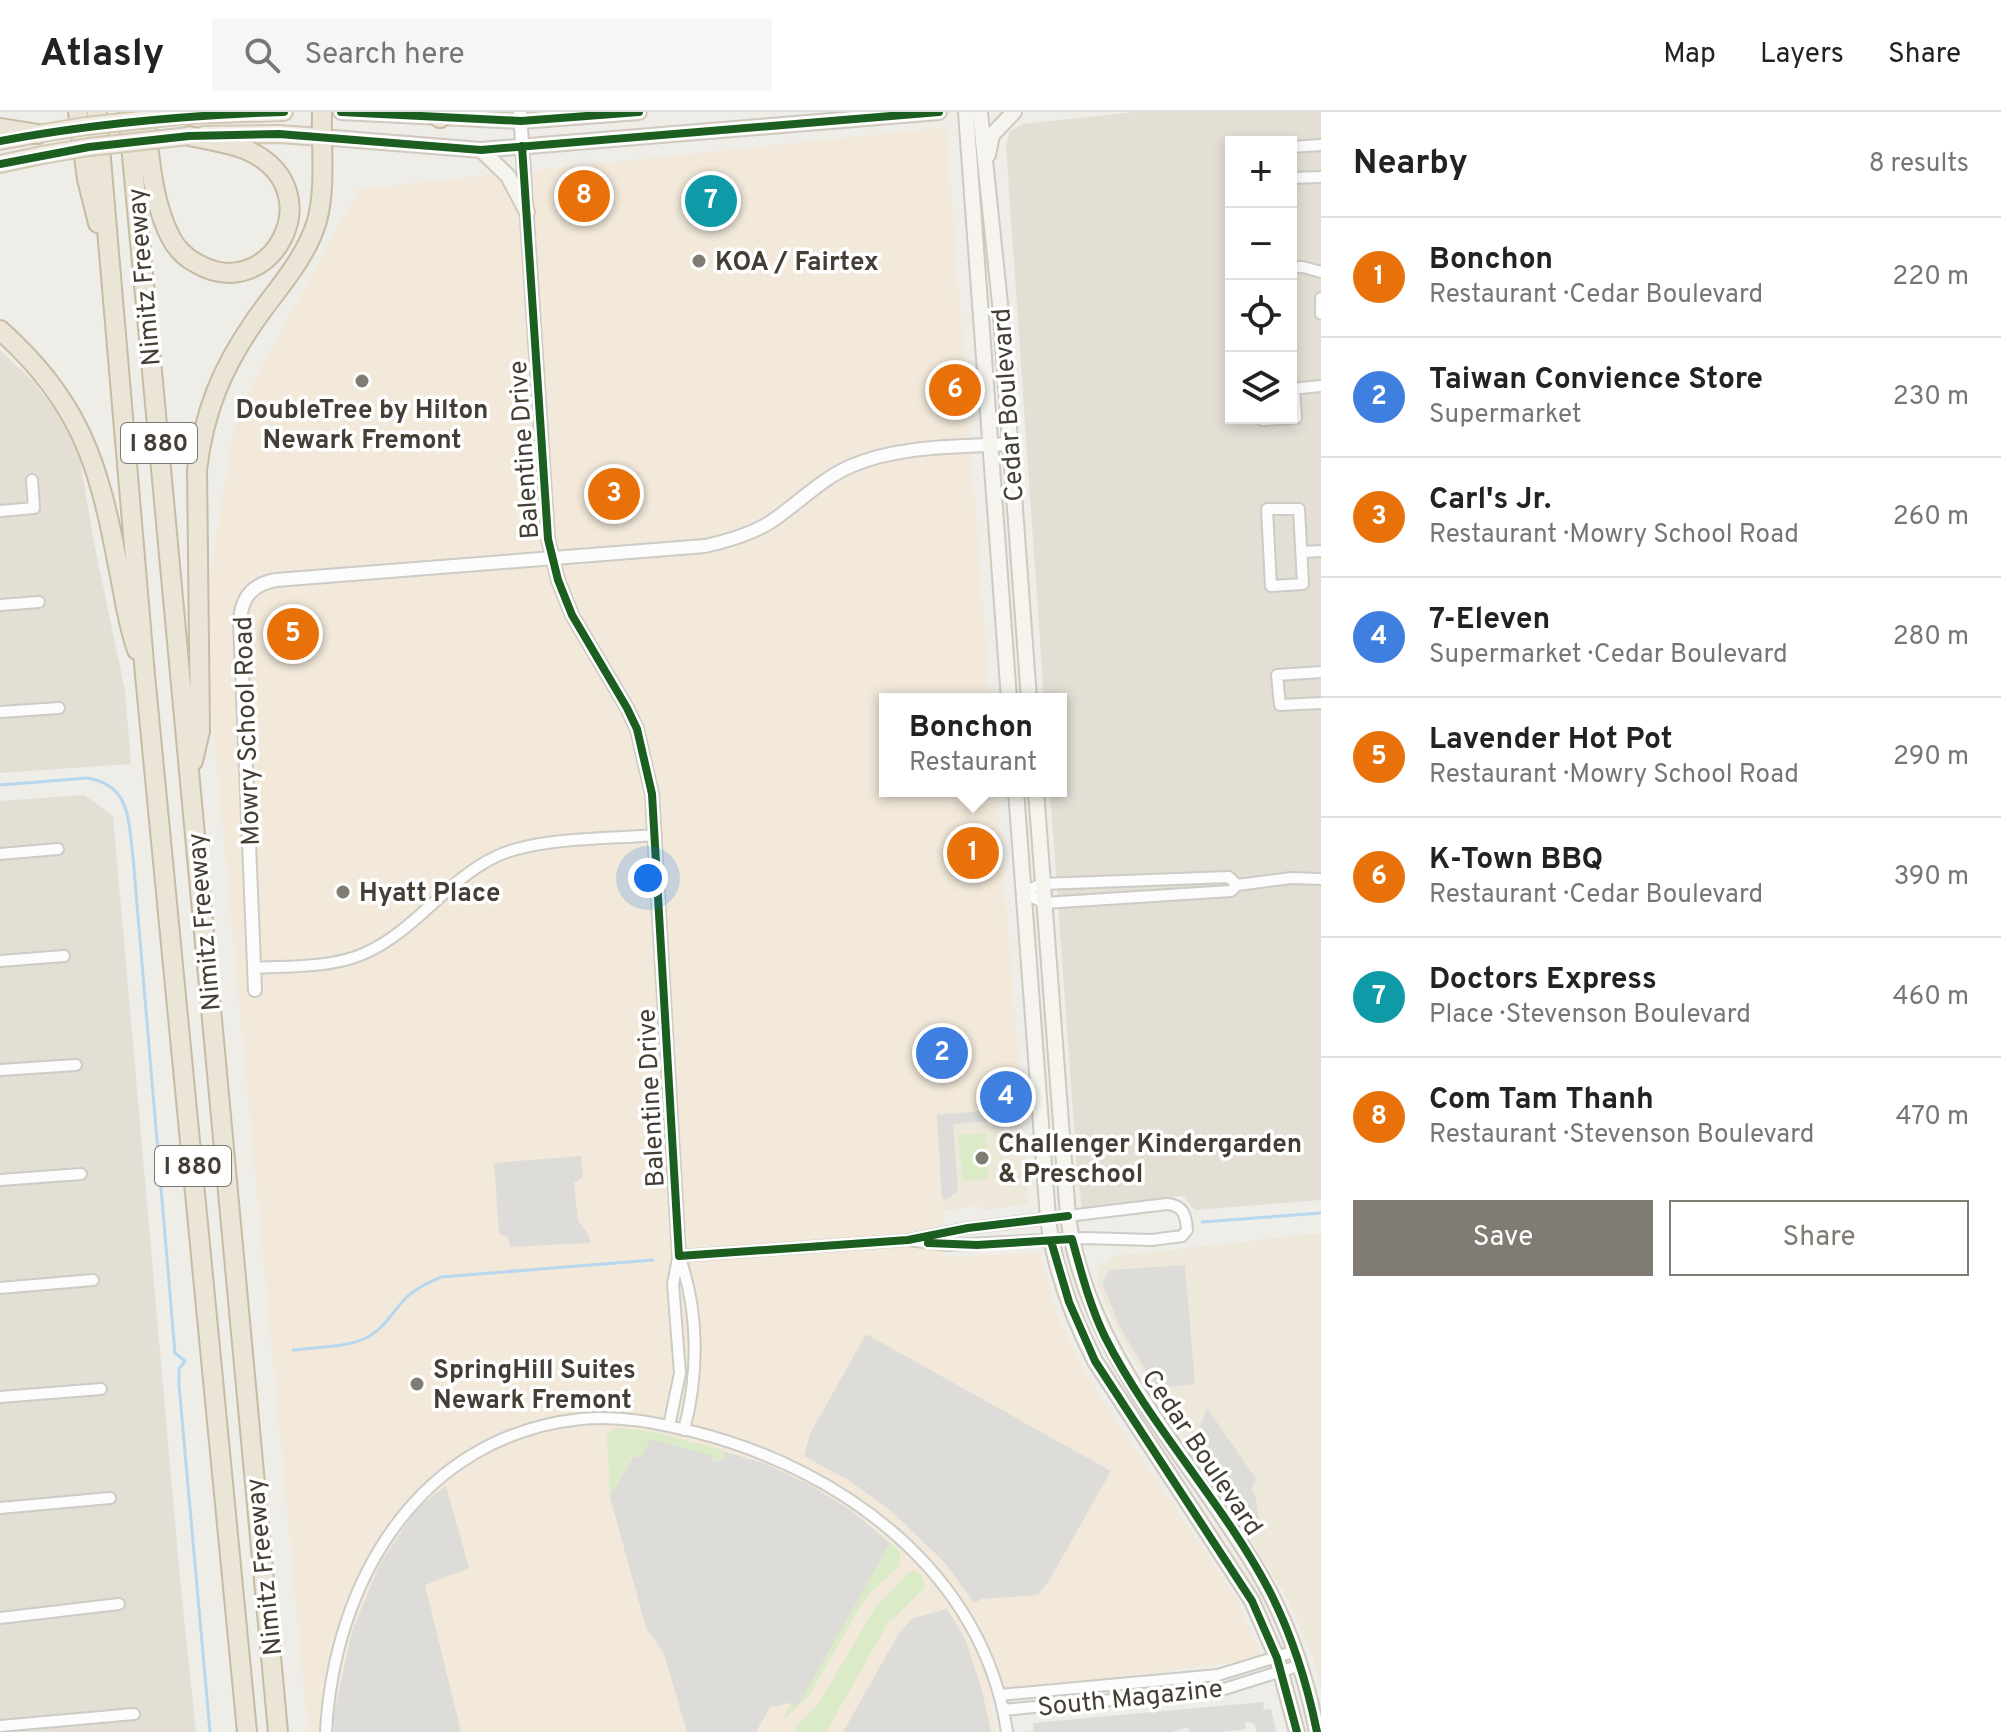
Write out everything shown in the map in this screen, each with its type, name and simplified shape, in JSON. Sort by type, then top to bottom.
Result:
[{"type":"highway","points":[[78,112],[87,179],[114,292]]},
{"type":"highway","name":"Nimitz Freeway","points":[[97,112],[145,675],[247,1732]]},
{"type":"highway","name":"Nimitz Freeway","points":[[128,112],[278,1732]]},
{"type":"highway","points":[[144,112],[155,193],[172,241],[188,259],[207,270],[230,274],[253,267],[270,256],[283,241],[291,220],[289,197],[281,175],[247,150],[189,136]]},
{"type":"highway","points":[[189,773],[200,731],[197,470],[200,442],[206,416],[228,363],[297,263],[316,222],[321,202],[322,112]]},
{"type":"highway","points":[[0,128],[38,134]]},
{"type":"highway","points":[[0,330],[46,375],[79,425],[91,455],[110,526],[128,624],[145,675]]},
{"type":"highway","points":[[269,1630],[284,1732]]},
{"type":"main road","points":[[0,141],[86,126],[187,115],[284,112]]},
{"type":"main road","points":[[341,112],[520,116],[639,112]]},
{"type":"main road","points":[[0,164],[89,147],[235,133],[481,150],[939,112]]},
{"type":"main road","name":"Cedar Boulevard","points":[[966,112],[1009,693]]},
{"type":"main road","name":"Cedar Boulevard","points":[[980,112],[997,277],[1029,693]]},
{"type":"main road","points":[[985,167],[992,135],[1014,112]]},
{"type":"main road","points":[[481,150],[508,176],[527,212]]},
{"type":"main road","name":"Cedar Boulevard","points":[[1016,797],[1048,1218],[1051,1241],[1069,1302],[1095,1361],[1237,1575],[1262,1621],[1279,1664],[1297,1732]]},
{"type":"main road","name":"Cedar Boulevard","points":[[1036,797],[1068,1216],[1088,1296],[1105,1336],[1136,1388],[1260,1574],[1298,1658],[1317,1732]]},
{"type":"street","name":"Balentine Drive","points":[[520,116],[543,501],[552,559],[572,615],[637,729],[649,774],[656,835],[679,1256],[673,1284],[680,1373],[669,1426]]},
{"type":"street","points":[[1297,147],[1321,145]]},
{"type":"street","points":[[1297,178],[1321,177]]},
{"type":"street","points":[[1297,271],[1321,272]]},
{"type":"street","points":[[1321,300],[1321,314]]},
{"type":"street","points":[[1297,388],[1321,386]]},
{"type":"street","name":"Mowry School Road","points":[[255,990],[240,611],[246,596],[258,585],[276,580],[686,549],[722,543],[769,522],[822,482],[852,465],[904,452],[1010,444]]},
{"type":"street","points":[[0,511],[34,508],[32,480]]},
{"type":"street","points":[[1267,509],[1299,509],[1302,552],[1303,584],[1271,586],[1267,509]]},
{"type":"street","points":[[1302,552],[1321,551]]},
{"type":"street","points":[[0,605],[39,602]]},
{"type":"street","points":[[1321,672],[1277,675],[1280,705],[1321,703]]},
{"type":"street","points":[[0,712],[59,708]]},
{"type":"street","points":[[254,968],[322,964],[364,954],[392,937],[478,867],[512,850],[544,844],[656,835]]},
{"type":"street","points":[[0,854],[58,849]]},
{"type":"street","points":[[1023,892],[1043,884],[1229,877],[1237,885]]},
{"type":"street","points":[[1023,892],[1044,903],[1231,891],[1237,885],[1291,878],[1321,879]]},
{"type":"street","points":[[0,961],[64,956]]},
{"type":"street","points":[[0,1070],[76,1065]]},
{"type":"street","points":[[0,1180],[81,1174]]},
{"type":"street","points":[[679,1256],[908,1240],[968,1228],[1167,1204],[1176,1204],[1183,1211],[1187,1230],[1182,1236],[1172,1238],[948,1245],[908,1240]]},
{"type":"street","name":"Balentine Drive","points":[[679,1256],[689,1283],[695,1373],[684,1430]]},
{"type":"street","points":[[0,1288],[93,1280]]},
{"type":"street","points":[[0,1397],[101,1389]]},
{"type":"street","points":[[326,1732],[332,1680],[349,1615],[385,1539],[423,1492],[461,1461],[502,1439],[546,1425],[599,1418],[625,1418],[669,1426],[738,1444],[783,1461],[847,1496],[925,1562],[952,1596],[974,1631],[1000,1695],[1007,1732]]},
{"type":"street","points":[[0,1508],[110,1498]]},
{"type":"street","points":[[0,1618],[119,1604]]},
{"type":"street","name":"South Magazine","points":[[1003,1710],[1221,1690],[1298,1658]]},
{"type":"street","name":"South Magazine","points":[[1000,1695],[1198,1678],[1279,1664]]},
{"type":"street","points":[[0,1726],[134,1714]]},
{"type":"shaded area","points":[[1135,112],[1321,112],[1321,1200],[1195,1210],[1183,1196],[1082,1208],[1050,797],[1067,797],[1067,693],[1044,693],[1006,146],[1010,131],[1023,124]]},
{"type":"shaded area","points":[[946,127],[990,693],[879,693],[879,797],[997,797],[1022,1107],[936,1113],[945,1257],[1040,1253],[1057,1315],[1092,1384],[1237,1600],[1263,1658],[989,1695],[996,1732],[308,1732],[203,620],[236,414],[359,189]]},
{"type":"shaded area","points":[[0,350],[33,381],[62,418],[80,460],[125,691],[131,764],[0,773]]},
{"type":"shaded area","points":[[84,795],[113,816],[196,1732],[0,1732],[0,801]]},
{"type":"shaded area","name":"Challenger Kindergarden & Preschool","points":[[1022,1107],[1028,1204],[986,1210],[977,1206],[942,1211],[936,1113]]},
{"type":"shaded area","points":[[1019,1108],[1020,1127],[993,1129],[992,1121],[953,1124],[958,1191],[942,1199],[937,1115]]},
{"type":"shaded area","points":[[581,1156],[583,1177],[574,1183],[578,1221],[589,1235],[590,1243],[510,1247],[508,1237],[499,1234],[494,1163]]},
{"type":"shaded area","points":[[1321,1233],[1321,1692],[1313,1657],[1284,1592],[1131,1355],[1115,1326],[1097,1276],[1100,1265],[1116,1256]]},
{"type":"shaded area","points":[[1185,1265],[1195,1384],[1156,1388],[1120,1327],[1102,1283],[1110,1270]]},
{"type":"shaded area","points":[[866,1334],[1111,1471],[1038,1595],[981,1599],[974,1603],[946,1564],[889,1509],[848,1480],[804,1456],[810,1434]]},
{"type":"shaded area","points":[[1207,1408],[1256,1479],[1251,1490],[1255,1495],[1259,1519],[1248,1518],[1191,1433],[1199,1430]]},
{"type":"shaded area","points":[[651,1439],[713,1456],[712,1460],[717,1462],[724,1458],[723,1451],[766,1464],[810,1485],[852,1511],[890,1543],[800,1702],[795,1707],[791,1703],[770,1707],[756,1732],[687,1732],[664,1654],[646,1628],[610,1497],[633,1456],[641,1457]]},
{"type":"shaded area","points":[[446,1486],[469,1568],[425,1585],[461,1732],[334,1732],[333,1718],[352,1631],[380,1564],[416,1509]]},
{"type":"shaded area","points":[[947,1609],[965,1638],[991,1732],[843,1732],[899,1633],[913,1618]]},
{"type":"shaded area","points":[[1263,1702],[1264,1710],[1271,1709],[1276,1732],[1257,1732],[1254,1724],[1249,1722],[1245,1723],[1246,1729],[1221,1732],[1189,1732],[1188,1727],[1172,1732],[1025,1732],[1033,1731],[1033,1723]]},
{"type":"green space","points":[[986,1133],[988,1179],[963,1180],[958,1135]]},
{"type":"green space","points":[[613,1429],[654,1432],[722,1450],[724,1458],[717,1462],[712,1460],[713,1456],[632,1456],[610,1497],[607,1435]]},
{"type":"green space","points":[[890,1543],[900,1552],[900,1565],[870,1593],[809,1696],[783,1720],[791,1703],[795,1707],[800,1702]]},
{"type":"green space","points":[[909,1572],[922,1575],[925,1587],[890,1619],[826,1732],[797,1732],[794,1729],[819,1703],[877,1605]]},
{"type":"waterway","points":[[0,785],[87,778],[112,788],[120,796],[128,818],[175,1353],[185,1361],[179,1369],[179,1385],[210,1732]]},
{"type":"waterway","points":[[1202,1222],[1321,1213]]},
{"type":"waterway","points":[[293,1350],[360,1341],[383,1325],[412,1293],[441,1277],[653,1260]]},
{"type":"cycle path","points":[[0,141],[142,121],[284,112]]},
{"type":"cycle path","points":[[341,112],[521,121],[639,112]]},
{"type":"cycle path","points":[[0,164],[89,147],[189,136],[279,134],[481,150],[939,112]]},
{"type":"cycle path","points":[[522,146],[548,539],[558,580],[572,615],[637,729],[652,794],[679,1256],[908,1240],[968,1228],[1068,1216]]},
{"type":"cycle path","points":[[928,1243],[977,1245],[1072,1239],[1095,1313],[1123,1370],[1232,1528],[1271,1594],[1298,1661],[1317,1732]]},
{"type":"cycle path","points":[[1051,1241],[1069,1302],[1095,1361],[1252,1601],[1277,1658],[1297,1732]]},
{"type":"place","name":"Com Tam Thanh","points":[[584,196]]},
{"type":"place","name":"Doctors Express","points":[[711,201]]},
{"type":"place","name":"KOA / Fairtex","points":[[699,261]]},
{"type":"place","name":"DoubleTree by Hilton Newark Fremont","points":[[362,381]]},
{"type":"place","name":"K-Town BBQ","points":[[955,390]]},
{"type":"place","name":"Carl's Jr.","points":[[614,494]]},
{"type":"place","name":"Lavender Hot Pot","points":[[293,634]]},
{"type":"place","name":"Bonchon","points":[[973,853]]},
{"type":"place","name":"Hyatt Place","points":[[343,892]]},
{"type":"place","name":"Taiwan Convience Store","points":[[942,1053]]},
{"type":"place","name":"7-Eleven","points":[[1006,1097]]},
{"type":"place","name":"Challenger Kindergarden & Preschool","points":[[982,1158]]},
{"type":"place","name":"SpringHill Suites Newark Fremont","points":[[417,1384]]}]
